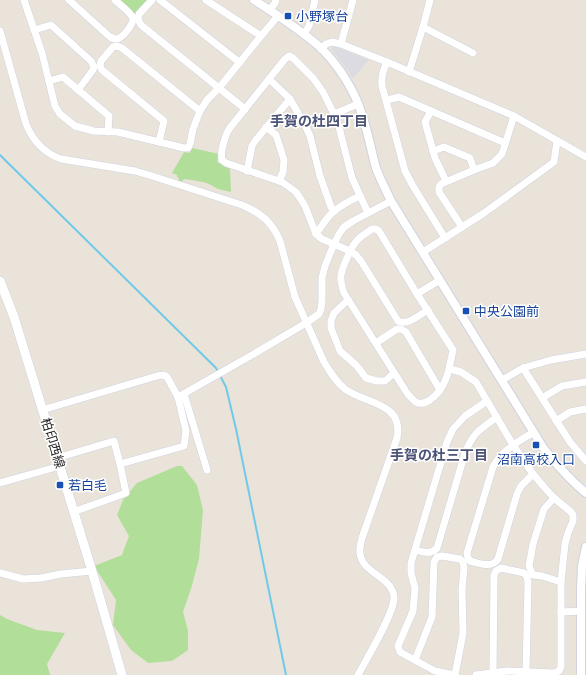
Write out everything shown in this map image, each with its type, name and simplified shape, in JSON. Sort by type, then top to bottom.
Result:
[{"type":"main road","name":"柏印西線","points":[[0,281],[14,317],[92,571],[122,675]]},
{"type":"street","points":[[24,0],[42,53],[55,106],[60,114],[75,126],[94,131],[118,132],[184,148],[188,148],[190,144],[193,129],[200,111],[278,16]]},
{"type":"street","points":[[69,0],[110,37],[116,39],[121,38],[133,21],[130,14],[114,0]]},
{"type":"street","points":[[152,0],[139,14],[138,19],[141,25],[245,109]]},
{"type":"street","points":[[160,0],[240,62]]},
{"type":"street","points":[[206,0],[261,36]]},
{"type":"street","points":[[254,0],[304,34],[321,49],[329,57],[350,86],[364,118],[376,167],[391,201],[544,449],[572,481],[586,492]]},
{"type":"street","points":[[270,10],[276,0]]},
{"type":"street","points":[[304,34],[309,26],[315,0]]},
{"type":"street","points":[[341,44],[353,0]]},
{"type":"street","points":[[409,72],[430,0]]},
{"type":"street","points":[[34,30],[51,25],[91,61],[94,66],[93,70],[78,90]]},
{"type":"street","points":[[423,28],[473,54]]},
{"type":"street","points":[[0,31],[26,124],[31,135],[39,146],[50,155],[60,160],[135,171],[233,202],[256,211],[270,223],[277,234],[295,297],[329,371],[340,386],[351,393],[386,408],[396,419],[398,432],[397,438],[362,538],[360,553],[362,562],[367,568],[389,585],[392,590],[394,602],[392,609],[358,675]]},
{"type":"street","points":[[321,49],[329,42],[332,42],[387,62],[514,116],[586,157]]},
{"type":"street","points":[[159,142],[164,121],[102,70],[100,66],[101,61],[113,47],[117,46],[122,48],[200,111]]},
{"type":"street","points":[[368,213],[352,178],[339,127],[323,92],[313,78],[293,58],[289,56],[228,129],[221,156],[222,160],[247,171],[279,181],[296,192],[305,206],[316,234],[322,239],[350,251],[361,261],[398,321],[403,323],[408,322],[428,310]]},
{"type":"street","points":[[387,62],[383,72],[382,86],[405,171],[445,238]]},
{"type":"street","points":[[49,81],[63,77],[109,116],[108,132]]},
{"type":"street","points":[[269,79],[290,99],[302,119],[307,130],[320,176],[331,207],[335,211]]},
{"type":"street","points":[[386,100],[399,97],[505,143]]},
{"type":"street","points":[[247,171],[252,146],[290,99]]},
{"type":"street","points":[[334,114],[358,104]]},
{"type":"street","points":[[430,110],[425,122],[433,151],[446,181]]},
{"type":"street","points":[[462,227],[439,192],[439,187],[446,181],[493,163],[502,154],[514,116]]},
{"type":"street","points":[[266,127],[276,135],[284,160],[283,172],[279,181]]},
{"type":"street","points":[[423,252],[484,213],[554,162],[557,141]]},
{"type":"street","points":[[433,151],[444,147],[470,158],[474,170]]},
{"type":"street","points":[[316,234],[325,221],[335,211],[346,203],[360,196]]},
{"type":"street","points":[[181,395],[224,372],[319,314],[322,301],[322,278],[325,266],[339,234],[344,227],[353,221],[391,201]]},
{"type":"street","points":[[372,229],[379,231],[417,294],[453,350],[450,369],[444,384],[433,397],[420,404],[407,393],[344,293],[341,284],[341,274],[355,242],[372,229]]},
{"type":"street","points":[[417,294],[440,280]]},
{"type":"street","points":[[348,300],[334,313],[332,320],[331,328],[340,351],[356,365],[366,378],[377,381],[385,381],[394,373]]},
{"type":"street","points":[[376,343],[397,329],[401,329],[406,332],[440,390]]},
{"type":"street","points":[[502,380],[524,368],[551,360],[586,354]]},
{"type":"street","points":[[524,368],[556,421],[570,442],[586,461]]},
{"type":"street","points":[[450,369],[461,372],[476,382],[513,444],[533,474],[554,498],[573,515],[573,521],[565,544],[561,582],[561,667],[559,671],[554,673],[507,671],[477,675]]},
{"type":"street","points":[[42,410],[164,375],[181,395],[206,470]]},
{"type":"street","points":[[542,398],[562,386],[586,382]]},
{"type":"street","points":[[120,464],[184,446],[186,431],[181,395]]},
{"type":"street","points":[[415,660],[432,617],[434,562],[437,557],[442,556],[460,559],[463,562],[464,568],[462,590],[463,633],[455,675],[435,670],[415,660],[400,652],[398,646],[413,611],[415,588],[411,573],[411,563],[447,442],[453,429],[464,416],[487,401]]},
{"type":"street","points":[[556,421],[570,412],[586,409]]},
{"type":"street","points":[[415,550],[430,553],[437,548],[465,453],[470,441],[475,434],[497,417]]},
{"type":"street","points":[[533,474],[521,486],[517,494],[498,558],[495,563],[491,565],[470,561],[467,553],[493,466],[502,453],[513,444],[534,432]]},
{"type":"street","points":[[0,483],[114,441],[126,494],[73,512]]},
{"type":"street","points":[[554,498],[544,509],[529,566],[533,575],[542,576],[561,582]]},
{"type":"street","points":[[581,675],[584,630],[581,611],[582,577],[586,547]]},
{"type":"street","points":[[493,673],[494,575],[496,571],[501,568],[524,573],[527,577],[526,672]]},
{"type":"street","points":[[0,572],[23,579],[92,571]]},
{"type":"street","points":[[561,612],[581,611]]},
{"type":"shaded area","points":[[334,46],[369,60],[353,78],[334,53],[332,49]]},
{"type":"green space","points":[[118,0],[149,0],[136,16]]},
{"type":"green space","points":[[192,148],[219,154],[217,162],[230,169],[231,192],[218,189],[203,182],[185,179],[182,183],[178,182],[179,178],[177,175],[172,173],[184,152],[190,153]]},
{"type":"green space","points":[[177,466],[182,466],[197,485],[203,510],[199,559],[183,612],[188,631],[188,650],[172,661],[148,663],[131,650],[113,625],[116,600],[94,566],[122,555],[129,536],[117,515],[123,500],[137,483]]},
{"type":"green space","points":[[0,615],[37,630],[65,633],[47,664],[50,675],[0,675]]},
{"type":"waterway","points":[[0,155],[216,368],[226,387],[236,429],[286,675]]},
{"type":"place","name":"小野塚台","points":[[288,16]]},
{"type":"place","name":"中央公園前","points":[[466,311]]},
{"type":"place","name":"沼南高校入口","points":[[536,445]]},
{"type":"place","name":"若白毛","points":[[60,485]]},
{"type":"district","name":"手賀の杜四丁目","points":[[319,121]]},
{"type":"district","name":"手賀の杜三丁目","points":[[439,455]]}]
